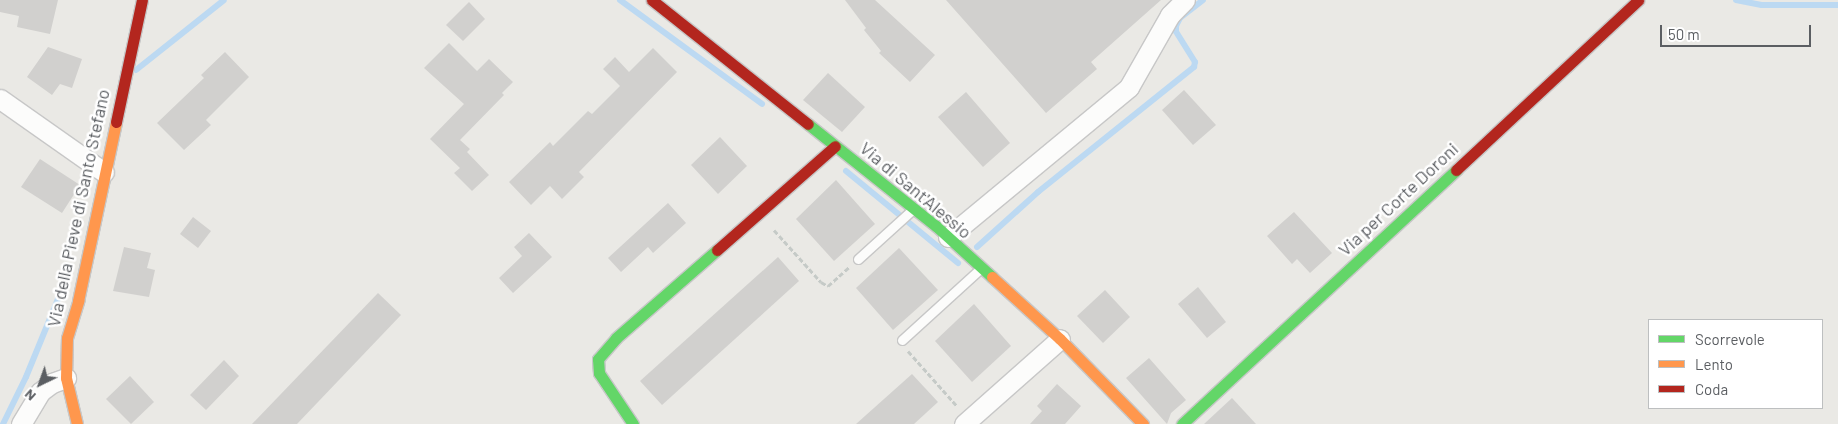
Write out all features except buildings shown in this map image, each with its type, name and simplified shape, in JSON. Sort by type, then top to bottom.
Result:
[{"type":"street","name":"Via della Pieve di Santo Stefano","points":[[77,424],[66,378],[67,338],[78,301],[142,0]]},
{"type":"street","name":"Via di Sant'Alessio","points":[[652,0],[834,146],[909,212],[948,237],[1060,339],[1143,424]]},
{"type":"street","points":[[948,237],[1129,87],[1170,15],[1185,0]]},
{"type":"street","name":"Via per Corte Doroni","points":[[1182,424],[1638,0]]},
{"type":"street","points":[[0,99],[104,172]]},
{"type":"street","points":[[633,424],[599,373],[598,359],[616,338],[834,146]]},
{"type":"street","points":[[966,422],[1060,339]]},
{"type":"street","points":[[21,424],[40,392],[66,378]]},
{"type":"lane","points":[[858,259],[909,212]]},
{"type":"lane","points":[[902,340],[981,268]]},
{"type":"path","points":[[759,213],[821,282],[828,286],[858,259]]},
{"type":"path","points":[[902,340],[902,345],[966,422]]},
{"type":"waterway","points":[[136,70],[224,0]]},
{"type":"waterway","points":[[620,0],[762,104]]},
{"type":"waterway","points":[[977,247],[1038,192],[1194,67],[1195,62],[1176,31],[1176,26],[1180,18],[1203,0]]},
{"type":"waterway","points":[[1736,0],[1762,5],[1838,5]]},
{"type":"waterway","points":[[846,171],[958,263]]},
{"type":"waterway","points":[[3,424],[26,377],[69,272]]},
{"type":"traffic: fast","points":[[808,124],[936,226],[992,277]]},
{"type":"traffic: fast","points":[[1182,424],[1456,170]]},
{"type":"traffic: fast","points":[[633,424],[599,373],[598,359],[616,338],[717,250]]},
{"type":"traffic: slow","points":[[77,424],[66,378],[67,338],[78,301],[116,122]]},
{"type":"traffic: slow","points":[[992,277],[1060,339],[1143,424]]},
{"type":"traffic: jam","points":[[116,122],[142,0]]},
{"type":"traffic: jam","points":[[652,0],[808,124]]},
{"type":"traffic: jam","points":[[1456,170],[1638,0]]},
{"type":"traffic: jam","points":[[717,250],[835,146]]}]
